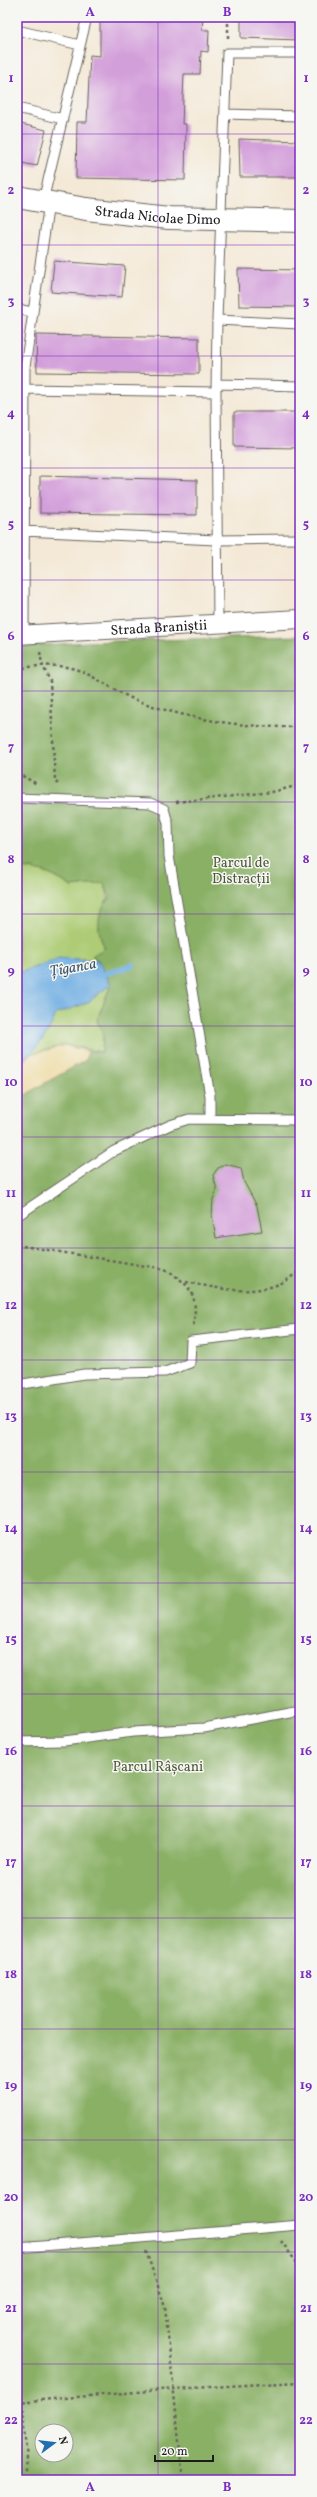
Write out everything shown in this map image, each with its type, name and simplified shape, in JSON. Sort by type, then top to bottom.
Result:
[{"type":"main road","name":"Strada Nicolae Dimo","points":[[17,197],[125,214],[220,220],[300,221]]},
{"type":"street","name":"Strada Braniștii","points":[[26,634],[300,619]]},
{"type":"lane","points":[[26,634],[21,400],[24,389],[46,202],[62,119],[87,17]]},
{"type":"lane","points":[[17,30],[80,45]]},
{"type":"lane","points":[[218,624],[216,540],[217,320],[227,52],[300,53]]},
{"type":"lane","points":[[17,108],[62,119]]},
{"type":"lane","points":[[225,114],[300,116]]},
{"type":"lane","points":[[17,308],[32,312]]},
{"type":"lane","points":[[217,320],[300,324]]},
{"type":"lane","points":[[24,389],[300,386]]},
{"type":"lane","points":[[23,531],[216,540],[300,539]]},
{"type":"lane","points":[[17,798],[150,802],[164,810],[168,823],[169,856],[210,1096],[210,1119]]},
{"type":"lane","points":[[17,1216],[114,1151],[176,1123],[189,1119],[300,1120]]},
{"type":"lane","points":[[17,1385],[84,1374],[165,1372],[190,1363],[191,1341],[300,1329]]},
{"type":"lane","points":[[17,1742],[64,1742],[133,1732],[204,1728],[300,1710]]},
{"type":"lane","points":[[17,2248],[300,2225]]},
{"type":"path","points":[[227,52],[228,17]]},
{"type":"path","points":[[26,634],[50,682],[55,780],[68,800]]},
{"type":"path","points":[[17,669],[42,664],[81,671],[135,700],[188,716],[270,728],[300,727]]},
{"type":"path","points":[[164,810],[176,802],[272,792],[300,785]]},
{"type":"path","points":[[17,1245],[165,1269],[186,1282],[223,1290],[252,1290],[279,1284],[300,1271]]},
{"type":"path","points":[[186,1282],[194,1300],[194,1321],[191,1341]]},
{"type":"path","points":[[271,2227],[300,2267]]},
{"type":"path","points":[[141,2238],[165,2307],[183,2480]]},
{"type":"path","points":[[17,2355],[23,2402],[29,2480]]},
{"type":"path","points":[[17,2402],[174,2389],[300,2382]]},
{"type":"green space","name":"Parcul Râșcani","points":[[300,636],[300,2480],[17,2480],[17,1101],[36,1088],[86,1060],[88,1051],[102,1052],[103,1036],[97,1020],[111,984],[98,960],[92,956],[105,948],[100,935],[99,922],[102,909],[110,897],[104,883],[72,887],[46,873],[32,869],[17,868],[17,647],[85,642]]},
{"type":"green space","points":[[17,868],[32,869],[46,873],[72,887],[104,883],[109,902],[109,922],[108,933],[98,960],[111,984],[97,1020],[103,1036],[102,1052],[65,1045],[31,1054],[17,1051]]},
{"type":"sand","points":[[65,1045],[88,1051],[86,1060],[36,1088],[17,1101],[17,1065],[31,1054]]},
{"type":"water","points":[[59,958],[98,960],[111,984],[87,1003],[56,1014],[49,1030],[41,1042],[17,1065],[17,970],[22,972]]},
{"type":"building","points":[[100,17],[203,17],[202,30],[209,30],[208,52],[201,51],[200,74],[184,74],[182,124],[186,124],[185,180],[76,178],[77,122],[87,122],[90,55],[100,56]]},
{"type":"building","points":[[241,17],[300,17],[300,40],[241,38]]},
{"type":"building","points":[[17,123],[46,130],[37,166],[17,162]]},
{"type":"building","points":[[239,139],[300,141],[300,177],[240,177]]},
{"type":"building","points":[[54,261],[125,266],[122,297],[51,292]]},
{"type":"building","points":[[238,269],[300,270],[300,307],[239,306]]},
{"type":"building","points":[[36,335],[199,338],[199,374],[37,372]]},
{"type":"building","points":[[234,412],[300,412],[300,448],[234,447]]},
{"type":"building","points":[[40,476],[197,480],[197,515],[40,513]]},
{"type":"building","points":[[225,1164],[241,1168],[244,1182],[257,1206],[262,1231],[216,1238],[212,1215],[213,1199],[217,1190],[213,1175],[218,1168]]},
{"type":"waterway","name":"Țîganca","points":[[98,976],[133,965]]},
{"type":"park label","name":"Parcul de Distracții","points":[[241,870]]}]
